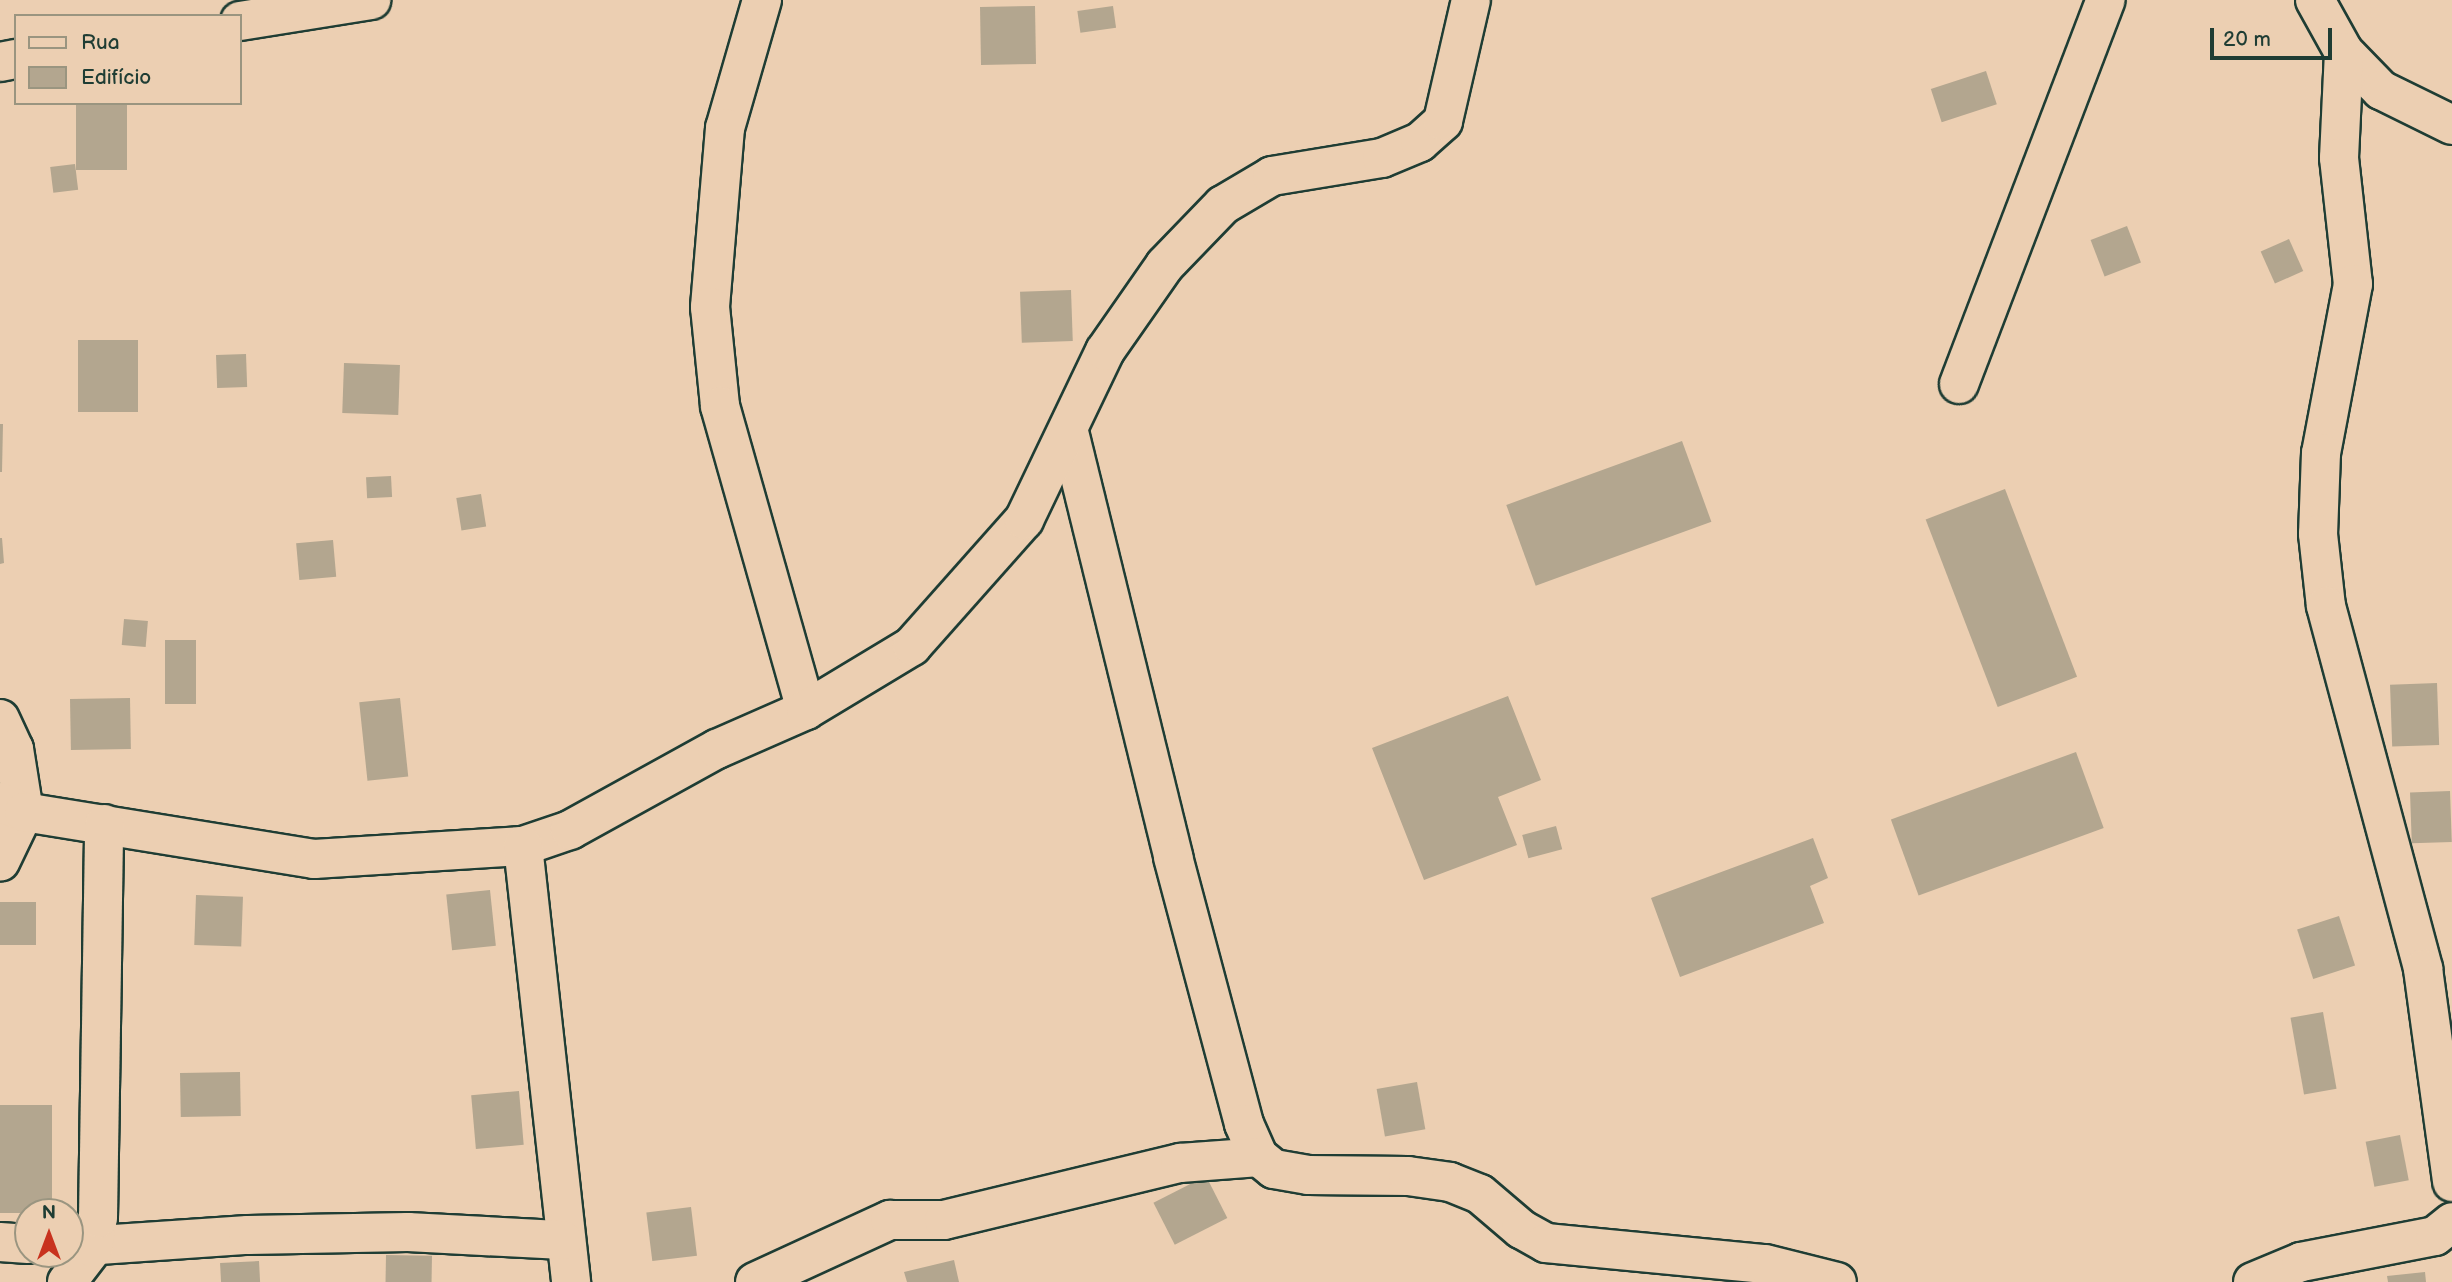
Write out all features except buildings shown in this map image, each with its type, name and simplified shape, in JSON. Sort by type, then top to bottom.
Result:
[{"type":"street","points":[[242,20],[300,6],[371,0]]},
{"type":"street","points":[[762,0],[725,128],[710,307],[720,406],[806,710]]},
{"type":"street","points":[[12,807],[314,859],[523,846],[570,830],[717,749],[806,710],[912,646],[1024,520],[1069,432],[1105,351],[1165,265],[1223,205],[1272,176],[1382,158],[1420,142],[1443,121],[1471,0]]},
{"type":"street","points":[[1959,384],[2106,0]]},
{"type":"street","points":[[2315,0],[2344,52],[2381,90],[2449,129]]},
{"type":"street","points":[[2344,52],[2339,158],[2353,284],[2321,453],[2318,534],[2326,606],[2423,969],[2452,1182]]},
{"type":"street","points":[[1069,432],[1173,857],[1244,1124],[1259,1157],[1274,1170],[1308,1175],[1408,1175],[1450,1182],[1480,1194],[1521,1229],[1546,1243],[1765,1264],[1836,1282]]},
{"type":"street","points":[[0,719],[15,749],[12,807],[0,862]]},
{"type":"street","points":[[84,1244],[99,1218],[104,824]]},
{"type":"street","points":[[523,846],[563,1240],[571,1282]]},
{"type":"street","points":[[755,1282],[890,1220],[944,1220],[1180,1163],[1259,1157]]},
{"type":"street","points":[[2253,1282],[2301,1262],[2435,1236],[2452,1222]]},
{"type":"street","points":[[84,1247],[288,1234],[408,1232],[563,1240]]}]
